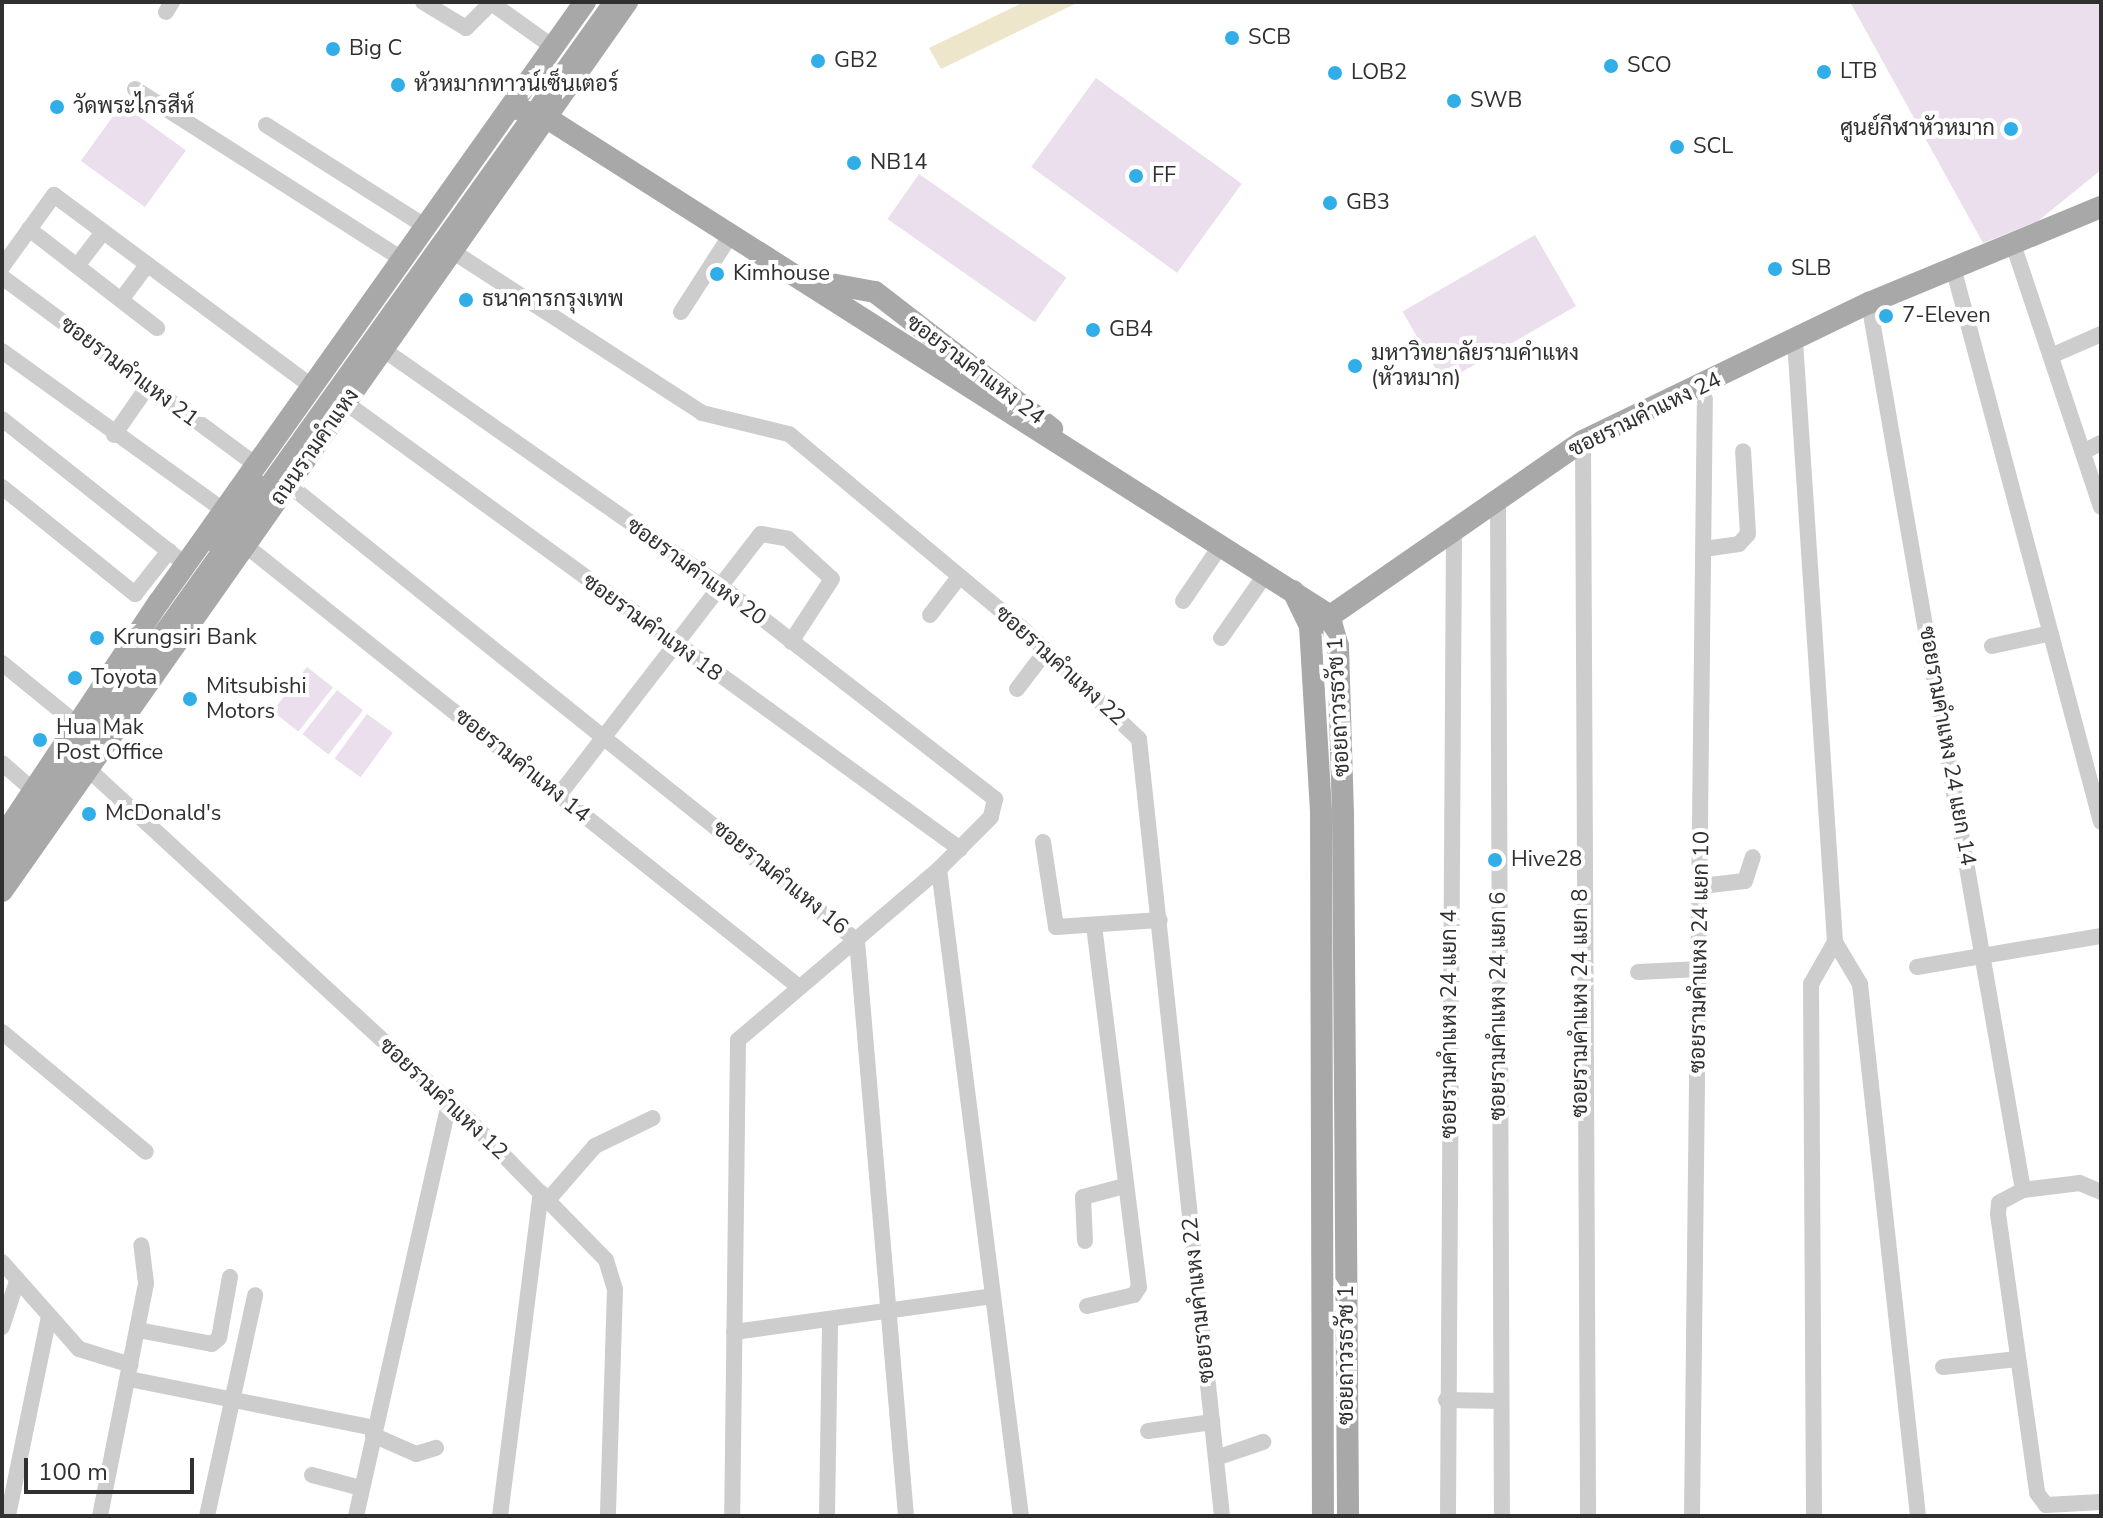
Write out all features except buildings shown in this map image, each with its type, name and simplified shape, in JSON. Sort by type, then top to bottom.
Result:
[{"type":"main road","name":"ถนนรามคำแหง","points":[[37,788],[177,558],[225,511],[585,2]]},
{"type":"main road","name":"ถนนรามคำแหง","points":[[2,838],[125,670],[598,2]]},
{"type":"main road","name":"ถนนรามคำแหง","points":[[2,861],[615,2]]},
{"type":"main road","name":"ถนนรามคำแหง","points":[[2,891],[627,2]]},
{"type":"main road","name":"ซอยรามคำแหง 24","points":[[511,107],[547,118],[1141,499],[1290,587],[1339,610],[1583,441],[1705,387],[1869,303],[2014,247],[2101,207]]},
{"type":"main road","name":"ซอยรามคำแหง 24","points":[[793,276],[863,286],[1141,499]]},
{"type":"main road","points":[[899,312],[877,301],[867,313],[948,377]]},
{"type":"main road","points":[[373,302],[403,321]]},
{"type":"main road","points":[[1290,587],[1307,610],[1312,638]]},
{"type":"main road","name":"ซอยถาวรธวัช 1","points":[[1339,610],[1312,638],[1332,812],[1347,1347],[1348,1516]]},
{"type":"main road","name":"ซอยถาวรธวัช 1","points":[[1323,1516],[1322,1347],[1339,610]]},
{"type":"main road","points":[[1322,1347],[1347,1347]]},
{"type":"street","points":[[423,2],[466,28],[491,2],[553,47]]},
{"type":"street","points":[[135,89],[403,260]]},
{"type":"street","points":[[266,125],[426,227]]},
{"type":"street","points":[[2,267],[54,195],[313,387]]},
{"type":"street","points":[[29,229],[157,328]]},
{"type":"street","points":[[77,266],[103,232]]},
{"type":"street","points":[[681,312],[730,236]]},
{"type":"street","points":[[2014,247],[2101,507]]},
{"type":"street","name":"ซอยรามคำแหง 22","points":[[452,251],[702,413],[789,434],[1046,651],[1139,739],[1222,1516]]},
{"type":"street","points":[[121,300],[147,265]]},
{"type":"street","points":[[1954,271],[2101,822]]},
{"type":"street","name":"ซอยรามคำแหง 21","points":[[2,277],[257,466]]},
{"type":"street","name":"ซอยรามคำแหง 24 แยก 14","points":[[1869,303],[2023,1190]]},
{"type":"street","points":[[2051,356],[2101,334]]},
{"type":"street","points":[[1795,341],[1835,942],[1860,984],[1918,1516]]},
{"type":"street","name":"ซอยรามคำแหง 20","points":[[384,350],[718,584],[990,790],[995,807],[960,849]]},
{"type":"street","points":[[2,351],[114,435],[225,511]]},
{"type":"street","points":[[114,435],[148,386]]},
{"type":"street","name":"ซอยรามคำแหง 24 แยก 10","points":[[1692,1516],[1705,387]]},
{"type":"street","name":"ซอยรามคำแหง 18","points":[[346,403],[960,849]]},
{"type":"street","points":[[2,419],[177,558],[135,594],[2,487]]},
{"type":"street","name":"ซอยรามคำแหง 24 แยก 8","points":[[1583,441],[1588,1516]]},
{"type":"street","points":[[2083,452],[2101,443]]},
{"type":"street","points":[[1704,549],[1739,544],[1748,534],[1743,451]]},
{"type":"street","name":"ซอยรามคำแหง 16","points":[[289,485],[857,941],[884,1311],[906,1516]]},
{"type":"street","name":"ซอยรามคำแหง 24 แยก 6","points":[[1498,497],[1502,1516]]},
{"type":"street","name":"ซอยรามคำแหง 24 แยก 4","points":[[1448,1516],[1446,1400],[1454,532]]},
{"type":"street","points":[[559,795],[718,584],[761,534],[788,539],[827,569],[832,588],[791,642]]},
{"type":"street","name":"ซอยรามคำแหง 14","points":[[245,545],[799,987]]},
{"type":"street","points":[[1183,601],[1221,545]]},
{"type":"street","points":[[1221,638],[1267,572]]},
{"type":"street","points":[[930,615],[959,577]]},
{"type":"street","points":[[1992,646],[2051,633]]},
{"type":"street","points":[[1017,689],[1046,651]]},
{"type":"street","points":[[2,663],[77,724]]},
{"type":"street","points":[[2,763],[37,788]]},
{"type":"street","name":"ซอยรามคำแหง 12","points":[[87,768],[449,1102],[544,1196],[612,1274],[608,1516]]},
{"type":"street","points":[[1043,842],[1056,927],[1094,927],[1160,920]]},
{"type":"street","points":[[732,1516],[734,1052],[747,1029],[857,941],[960,849]]},
{"type":"street","points":[[1701,886],[1745,881],[1753,857]]},
{"type":"street","points":[[939,869],[1021,1516]]},
{"type":"street","points":[[1087,1306],[1134,1295],[1139,1287],[1094,927]]},
{"type":"street","points":[[1917,967],[1984,959],[2101,936]]},
{"type":"street","points":[[1814,1516],[1811,984],[1835,942]]},
{"type":"street","points":[[1638,972],[1700,969]]},
{"type":"street","points":[[2,1032],[146,1152]]},
{"type":"street","points":[[356,1516],[449,1102]]},
{"type":"street","points":[[500,1516],[544,1196],[595,1146],[653,1118]]},
{"type":"street","points":[[2101,1192],[2080,1183],[2023,1190],[1999,1203],[1998,1214],[2040,1500],[2101,1502]]},
{"type":"street","points":[[1085,1241],[1083,1197],[1125,1186]]},
{"type":"street","points":[[100,1516],[138,1330],[146,1276],[141,1245]]},
{"type":"street","points":[[2,1262],[79,1349],[130,1372],[374,1431],[416,1454],[436,1448]]},
{"type":"street","points":[[138,1330],[212,1344],[230,1277]]},
{"type":"street","points":[[2,1327],[17,1281]]},
{"type":"street","points":[[207,1516],[255,1295]]},
{"type":"street","points":[[734,1332],[993,1296]]},
{"type":"street","points":[[8,1516],[49,1316]]},
{"type":"street","points":[[827,1516],[830,1319]]},
{"type":"street","points":[[1943,1367],[2018,1359]]},
{"type":"street","points":[[1446,1400],[1501,1401]]},
{"type":"street","points":[[1148,1431],[1212,1422]]},
{"type":"street","points":[[1216,1458],[1263,1442]]},
{"type":"street","points":[[312,1475],[361,1488]]},
{"type":"shaded area","points":[[1024,2],[1079,2],[941,69],[929,48]]},
{"type":"shaded area","name":"ศูนย์กีฬาหัวหมาก","points":[[1850,2],[2101,2],[2101,170],[2038,221],[1983,243]]},
{"type":"shaded area","name":"FF","points":[[1096,78],[1242,184],[1177,273],[1031,167]]},
{"type":"shaded area","points":[[122,104],[186,150],[145,207],[81,161]]},
{"type":"shaded area","points":[[919,174],[1066,277],[1035,322],[887,219]]},
{"type":"shaded area","points":[[1535,235],[1576,306],[1443,383],[1402,312]]},
{"type":"shaded area","points":[[307,667],[333,687],[299,731],[273,711]]},
{"type":"shaded area","points":[[337,690],[363,710],[329,754],[303,734]]},
{"type":"shaded area","points":[[367,714],[393,733],[361,777],[335,758]]},
{"type":"place","name":"SCB","points":[[1232,38]]},
{"type":"place","name":"Big C","points":[[333,49]]},
{"type":"place","name":"GB2","points":[[818,61]]},
{"type":"place","name":"SCO","points":[[1611,66]]},
{"type":"place","name":"LTB","points":[[1824,72]]},
{"type":"place","name":"LOB2","points":[[1335,73]]},
{"type":"place","name":"หัวหมากทาวน์เซ็นเตอร์","points":[[398,85]]},
{"type":"place","name":"SWB","points":[[1454,101]]},
{"type":"place","name":"วัดพระไกรสีห์","points":[[57,107]]},
{"type":"place","name":"ศูนย์กีฬาหัวหมาก","points":[[2011,129]]},
{"type":"place","name":"SCL","points":[[1677,147]]},
{"type":"place","name":"NB14","points":[[854,163]]},
{"type":"place","name":"FF","points":[[1136,176]]},
{"type":"place","name":"GB3","points":[[1330,203]]},
{"type":"place","name":"SLB","points":[[1775,269]]},
{"type":"place","name":"Kimhouse","points":[[717,274]]},
{"type":"place","name":"ธนาคารกรุงเทพ","points":[[466,300]]},
{"type":"place","name":"7-Eleven","points":[[1886,316]]},
{"type":"place","name":"GB4","points":[[1093,330]]},
{"type":"place","name":"มหาวิทยาลัยรามคำแหง (หัวหมาก)","points":[[1355,366]]},
{"type":"place","name":"Krungsiri Bank","points":[[97,638]]},
{"type":"place","name":"Toyota","points":[[75,678]]},
{"type":"place","name":"Mitsubishi Motors","points":[[190,699]]},
{"type":"place","name":"Hua Mak Post Office","points":[[40,740]]},
{"type":"place","name":"McDonald's","points":[[89,814]]},
{"type":"place","name":"Hive28","points":[[1495,860]]}]
